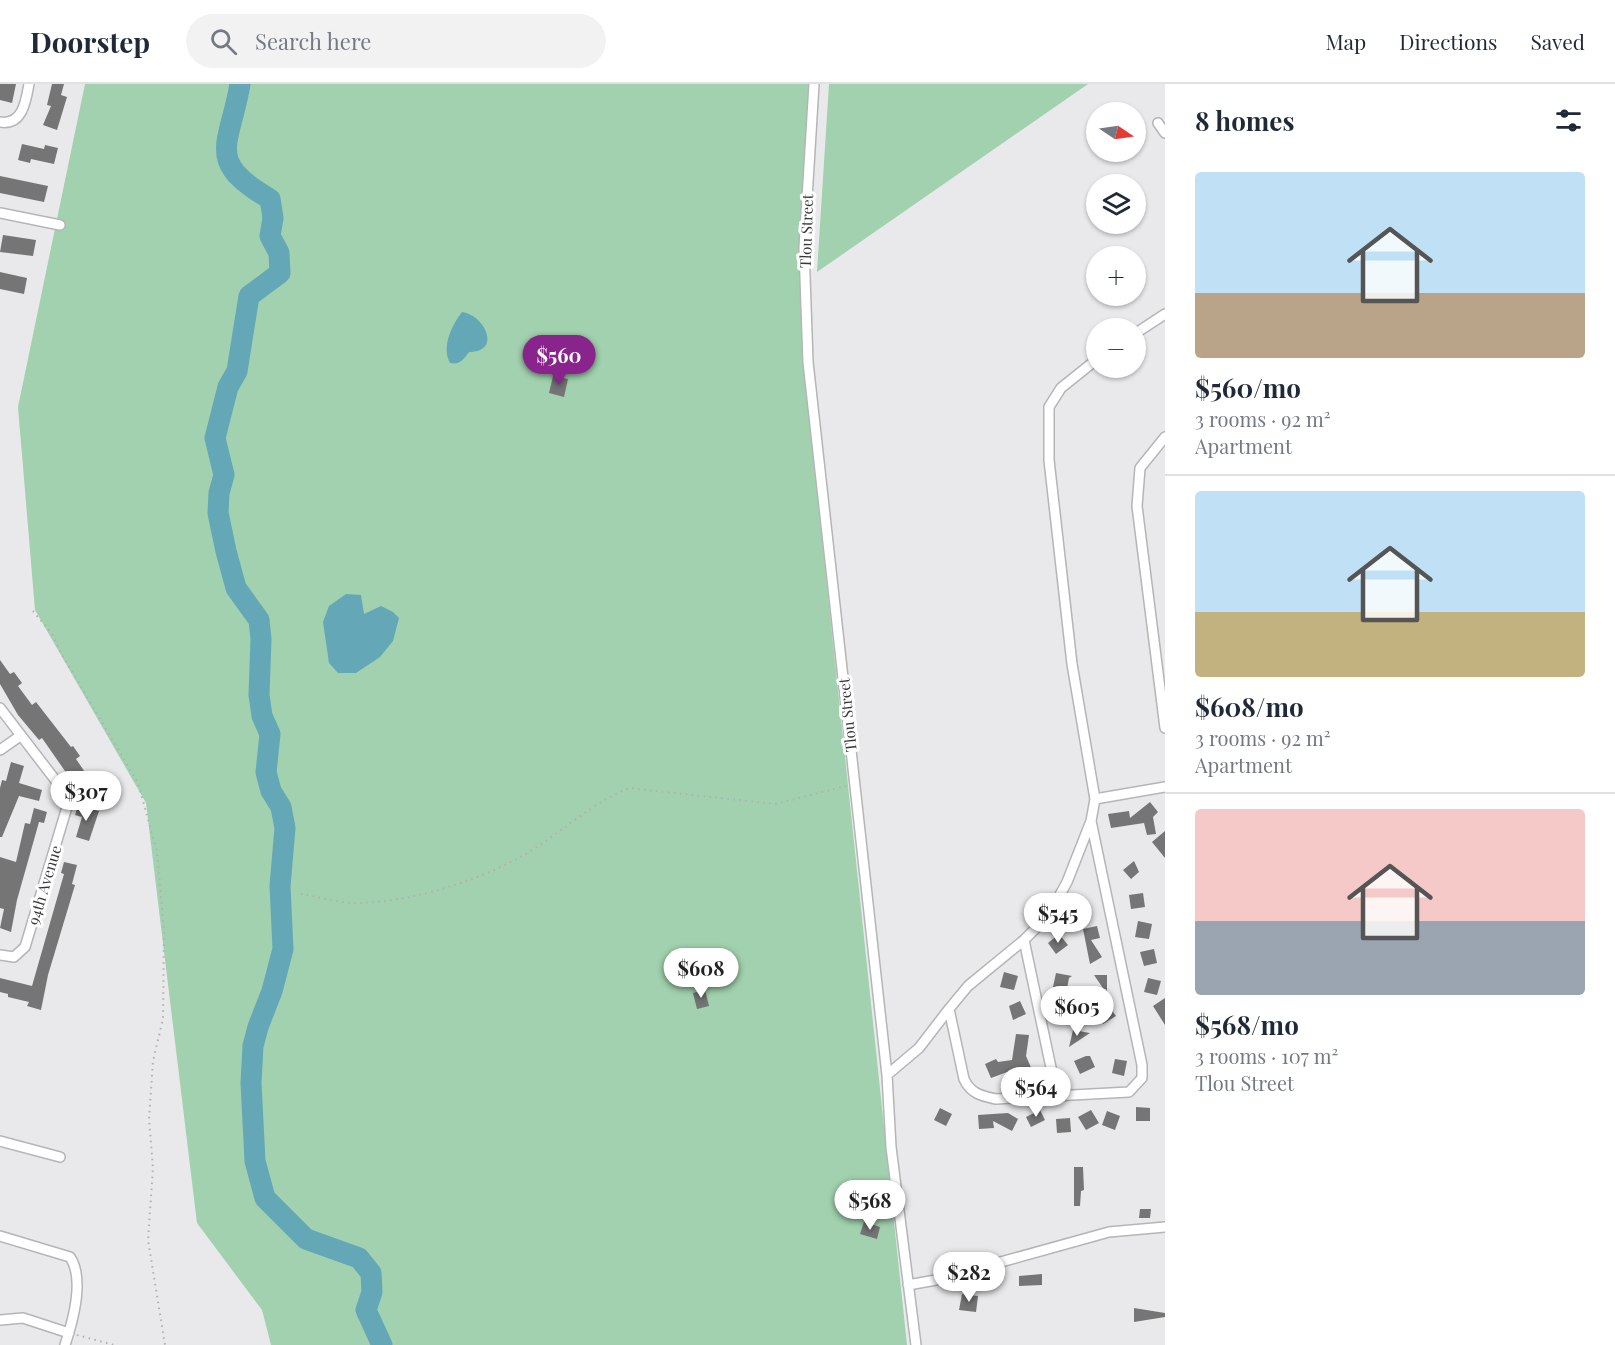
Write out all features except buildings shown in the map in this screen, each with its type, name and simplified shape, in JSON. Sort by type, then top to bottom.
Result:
[{"type":"street","points":[[0,122],[13,121],[21,114],[29,84]]},
{"type":"street","name":"Tlou Street","points":[[814,84],[804,248],[808,362],[887,1075],[891,1147],[916,1345]]},
{"type":"street","points":[[1158,123],[1165,133]]},
{"type":"street","points":[[0,213],[60,225]]},
{"type":"street","points":[[1146,326],[1165,314]]},
{"type":"street","points":[[887,1075],[919,1048],[968,986],[1024,940],[1049,915],[1068,882],[1091,821],[1095,799],[1072,663],[1049,460],[1050,407],[1061,388],[1086,368]]},
{"type":"street","points":[[1165,437],[1140,468],[1137,506],[1165,728]]},
{"type":"street","name":"94th Avenue","points":[[0,708],[67,797],[67,807],[25,947],[14,957],[0,955]]},
{"type":"street","points":[[0,750],[20,736]]},
{"type":"street","points":[[1095,799],[1165,787]]},
{"type":"street","points":[[949,1009],[952,1035],[968,1089],[981,1096],[996,1099],[1129,1092],[1142,1078],[1143,1065],[1091,821]]},
{"type":"street","points":[[1024,940],[1057,1096]]},
{"type":"street","points":[[0,1140],[60,1157]]},
{"type":"street","points":[[908,1285],[936,1280],[1108,1232],[1165,1227]]},
{"type":"street","points":[[0,1236],[70,1257],[76,1267],[69,1332],[65,1345]]},
{"type":"street","points":[[0,1320],[23,1318],[69,1332]]},
{"type":"path","points":[[33,610],[52,634],[138,783],[157,852],[164,931],[163,1019],[152,1073],[149,1119],[153,1168],[148,1240],[165,1345]]},
{"type":"path","points":[[301,894],[358,903],[417,895],[471,878],[518,858],[606,797],[629,788],[775,804],[814,796],[855,783]]},
{"type":"path","points":[[69,1332],[114,1345]]},
{"type":"green space","points":[[85,84],[812,84],[799,255],[803,358],[907,1345],[271,1345],[262,1310],[197,1223],[146,803],[35,610],[18,407]]},
{"type":"green space","points":[[829,84],[1088,84],[817,272]]},
{"type":"water","points":[[462,312],[470,315],[483,326],[487,340],[485,346],[469,352],[459,363],[450,363],[447,343],[451,330]]},
{"type":"water","points":[[346,594],[361,595],[364,614],[381,606],[399,618],[393,641],[380,657],[356,673],[338,673],[329,663],[323,622],[329,606]]},
{"type":"waterway","points":[[240,84],[226,150],[229,162],[236,174],[249,186],[270,199],[273,218],[270,236],[279,253],[280,273],[249,296],[237,371],[228,387],[215,438],[224,475],[219,493],[218,513],[226,551],[236,588],[259,620],[261,639],[259,695],[262,716],[270,734],[266,772],[271,791],[281,807],[285,828],[280,886],[283,949],[272,991],[253,1046],[251,1083],[255,1161],[265,1198],[306,1239],[359,1258],[371,1273],[372,1292],[366,1310],[382,1345]]}]
